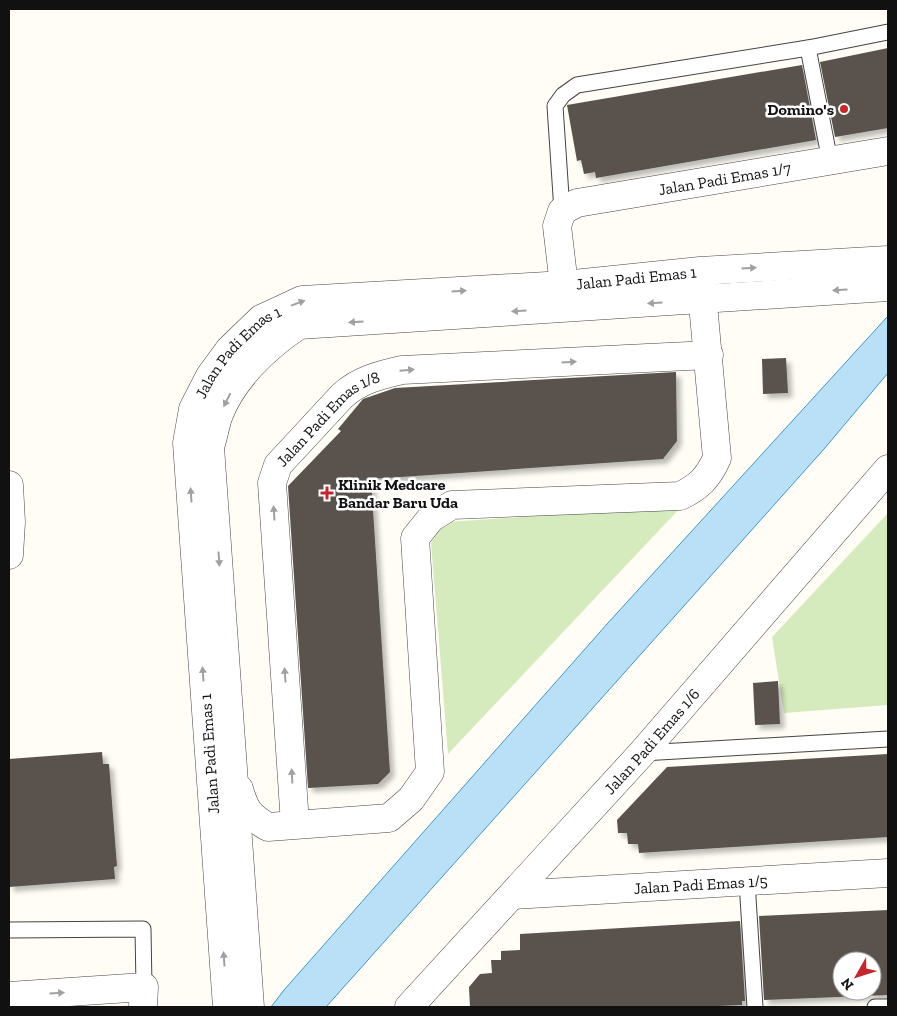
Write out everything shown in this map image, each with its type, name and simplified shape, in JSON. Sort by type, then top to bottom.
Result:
[{"type":"street","name":"Jalan Padi Emas 1/7","points":[[562,211],[577,203],[888,151]]},
{"type":"street","points":[[562,211],[557,226],[566,296]]},
{"type":"street","name":"Jalan Padi Emas 1","points":[[250,1007],[210,447],[218,417],[229,394],[275,342],[299,326],[566,296],[700,271],[888,260]]},
{"type":"street","points":[[235,776],[244,806],[251,817],[268,828],[295,824],[390,818],[411,799],[430,772],[415,538],[431,518],[452,505],[680,496],[697,488],[709,475],[717,458],[700,271]]},
{"type":"street","name":"Jalan Padi Emas 1","points":[[227,1007],[187,443],[193,409],[210,376],[229,350],[261,319],[302,300],[566,296],[703,300],[888,286]]},
{"type":"street","name":"Jalan Padi Emas 1/8","points":[[295,824],[272,484],[278,465],[347,391],[374,376],[402,370],[709,355]]},
{"type":"street","name":"Jalan Padi Emas 1/6","points":[[409,1007],[642,753],[888,469]]},
{"type":"street","points":[[9,484],[11,522],[9,555]]},
{"type":"street","points":[[241,878],[249,851],[268,828]]},
{"type":"street","name":"Jalan Padi Emas 1/5","points":[[513,895],[888,874]]},
{"type":"street","points":[[9,996],[144,997]]},
{"type":"lane","points":[[562,211],[555,106],[562,95],[578,85],[808,48],[888,32]]},
{"type":"lane","points":[[808,48],[830,161]]},
{"type":"lane","points":[[642,753],[888,739]]},
{"type":"lane","points":[[747,882],[755,1007]]},
{"type":"lane","points":[[9,930],[144,929],[144,997]]},
{"type":"lane","points":[[875,1007],[888,1006]]},
{"type":"green space","points":[[682,506],[448,754],[431,543],[437,531],[448,522]]},
{"type":"green space","points":[[888,513],[888,705],[784,713],[772,637]]},
{"type":"water","points":[[888,316],[888,373],[824,449],[326,1007],[271,1007],[607,624]]},
{"type":"building","points":[[888,48],[888,128],[835,137],[820,62]]},
{"type":"building","points":[[802,65],[816,140],[596,178],[595,172],[584,174],[581,160],[577,161],[567,105]]},
{"type":"building","points":[[786,358],[788,393],[763,394],[762,359]]},
{"type":"building","points":[[676,372],[677,441],[663,459],[371,479],[390,772],[378,784],[308,788],[288,486],[341,431],[338,429],[363,399],[395,388]]},
{"type":"building","points":[[778,681],[780,724],[755,725],[753,683]]},
{"type":"building","points":[[102,752],[103,764],[109,764],[117,866],[114,867],[115,879],[9,887],[9,759]]},
{"type":"building","points":[[888,754],[888,837],[639,853],[638,844],[628,844],[627,833],[618,833],[617,820],[667,767]]},
{"type":"building","points":[[888,910],[888,995],[882,995],[882,951],[832,951],[832,997],[764,1000],[759,916]]},
{"type":"building","points":[[740,921],[745,1001],[742,1001],[742,1005],[695,1007],[470,1007],[469,987],[480,974],[492,973],[491,960],[501,960],[501,951],[520,950],[520,934]]},
{"type":"place","name":"Domino's","points":[[844,109]]},
{"type":"place","name":"Klinik Medcare Bandar Baru Uda","points":[[327,493]]}]
